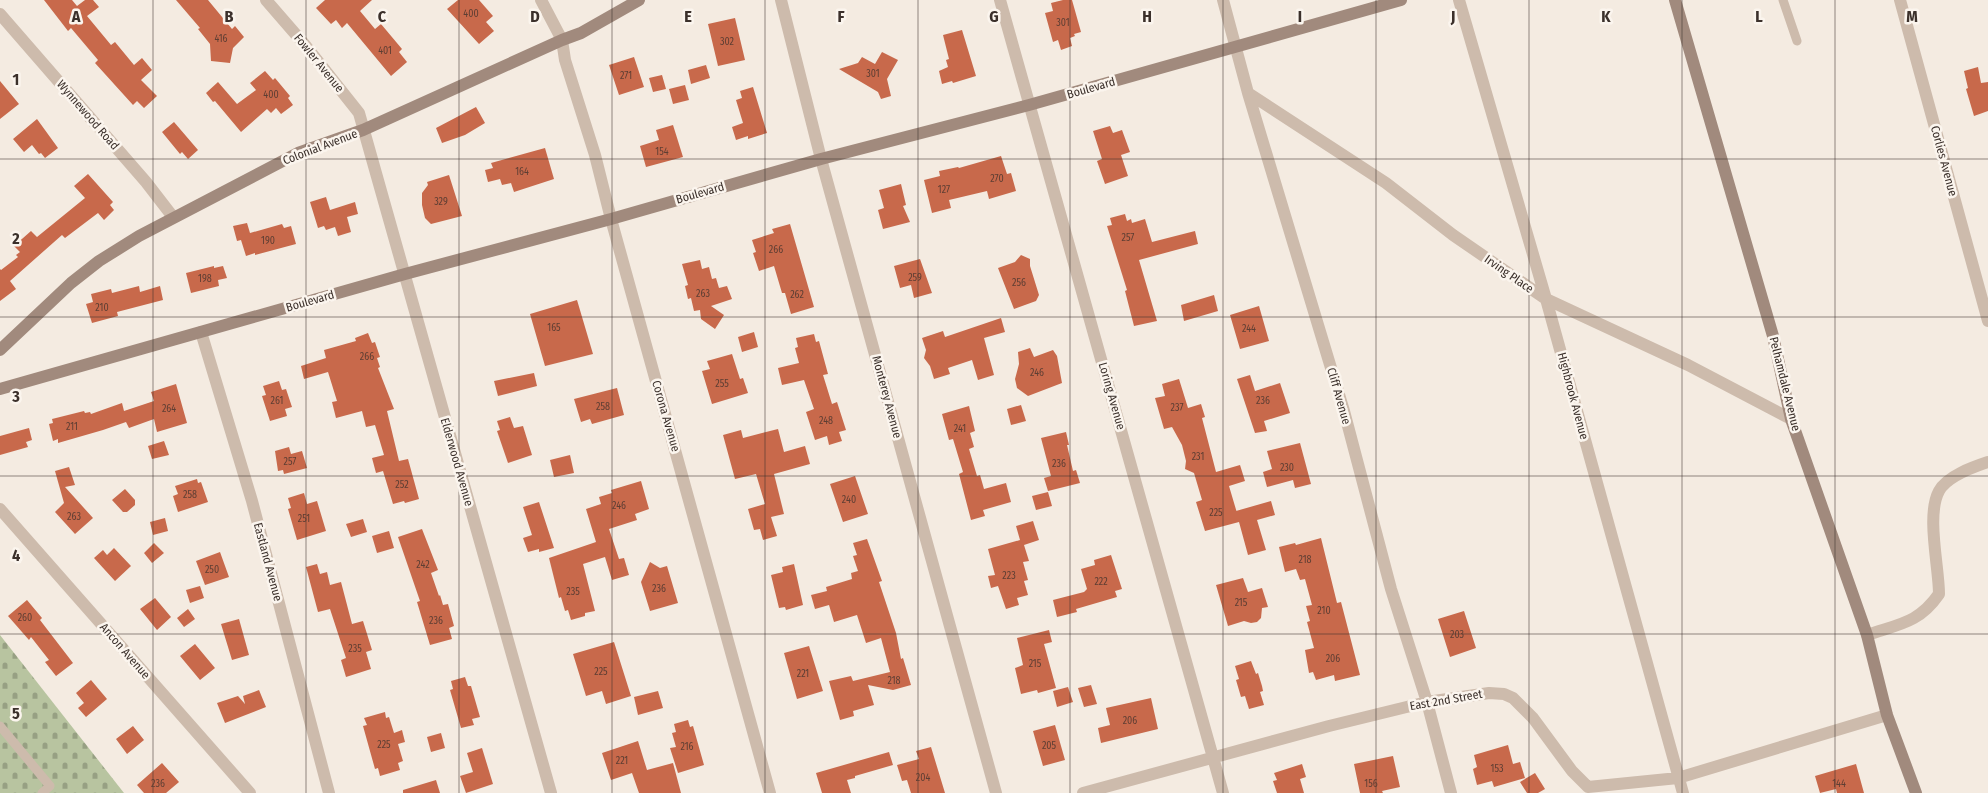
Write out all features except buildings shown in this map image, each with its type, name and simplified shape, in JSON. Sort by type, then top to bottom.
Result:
[{"type":"street","name":"Fowler Avenue","points":[[266,0],[305,45],[359,113],[363,130]]},
{"type":"street","name":"Corona Avenue","points":[[542,0],[562,40],[565,60],[595,155],[770,793]]},
{"type":"street","name":"Colonial Avenue","points":[[0,350],[71,283],[99,261],[139,236],[298,153],[363,130],[581,33],[639,0]]},
{"type":"street","name":"Monterey Avenue","points":[[781,0],[821,159],[996,793]]},
{"type":"street","name":"Loring Avenue","points":[[1000,0],[1223,793]]},
{"type":"street","name":"Cliff Avenue","points":[[1224,0],[1248,92],[1344,412],[1391,589],[1427,702],[1451,793]]},
{"type":"street","name":"Boulevard","points":[[0,389],[405,274],[611,219],[821,159],[1029,105],[1402,0]]},
{"type":"street","name":"Highbrook Avenue","points":[[1459,0],[1546,299],[1683,793]]},
{"type":"street","name":"Pelhamdale Avenue","points":[[1676,0],[1773,336],[1791,419],[1867,636],[1887,715],[1916,793]]},
{"type":"street","name":"Corlies Avenue","points":[[1900,0],[1988,321]]},
{"type":"street","name":"Wynnewood Road","points":[[0,14],[146,182],[174,217]]},
{"type":"street","name":"Irving Place","points":[[1248,92],[1386,183],[1453,235],[1546,299],[1688,365],[1791,419]]},
{"type":"street","name":"Elderwood Avenue","points":[[363,130],[551,793]]},
{"type":"street","name":"Eastland Avenue","points":[[201,332],[252,502],[330,793]]},
{"type":"street","points":[[1867,636],[1917,618],[1930,607],[1939,594],[1935,552],[1934,508],[1939,490],[1967,470],[1988,462]]},
{"type":"street","name":"Ancon Avenue","points":[[0,509],[250,793]]},
{"type":"street","name":"East 2nd Street","points":[[1083,793],[1329,726],[1427,702],[1488,693],[1504,694],[1513,698],[1533,718],[1572,771],[1588,787],[1678,778],[1887,715]]},
{"type":"lane","points":[[1784,0],[1797,41]]},
{"type":"lane","points":[[0,726],[50,786],[42,793]]},
{"type":"green space","points":[[0,635],[124,793],[0,793]]}]
